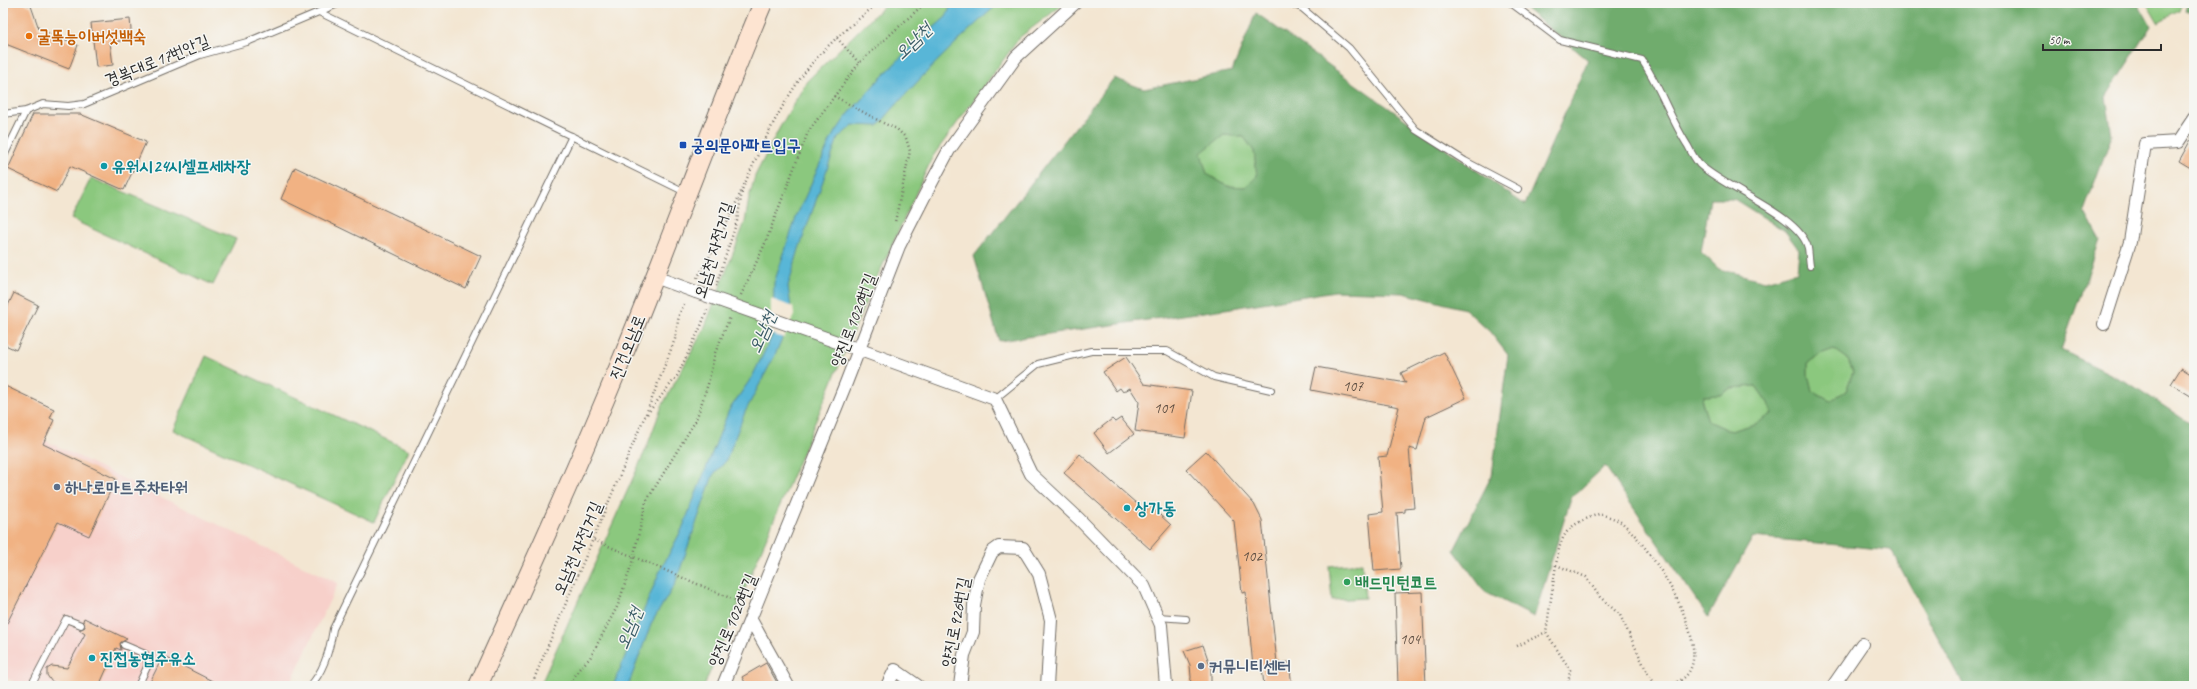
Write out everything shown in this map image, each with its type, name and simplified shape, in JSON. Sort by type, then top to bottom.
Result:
[{"type":"main road","name":"진건오남로","points":[[478,686],[561,503],[655,277],[686,193],[764,3]]},
{"type":"street","name":"양진로1020번길","points":[[723,686],[753,614],[855,348],[899,246],[949,150],[1016,57],[1076,3]]},
{"type":"street","points":[[2104,324],[2130,242],[2144,144],[2178,142],[2194,118]]},
{"type":"street","points":[[655,277],[995,399],[1031,474],[1080,519],[1144,586],[1161,625],[1166,686]]},
{"type":"street","name":"양진로926번길","points":[[960,686],[964,654],[973,632],[974,605],[979,579],[992,552],[999,547],[1023,548],[1039,574],[1051,620],[1047,686]]},
{"type":"street","points":[[753,614],[788,686]]},
{"type":"street","points":[[1833,686],[1862,644]]},
{"type":"street","points":[[886,686],[895,670],[918,686]]},
{"type":"lane","name":"경복대로17번안길","points":[[3,114],[26,111],[43,104],[68,106],[84,104],[200,55],[247,42],[321,13],[340,3]]},
{"type":"lane","points":[[1290,3],[1302,8],[1349,48],[1416,130],[1465,161],[1518,189]]},
{"type":"lane","points":[[1511,3],[1560,40],[1642,60],[1652,75],[1682,138],[1698,162],[1718,179],[1782,217],[1797,229],[1808,247],[1810,266]]},
{"type":"lane","points":[[321,13],[686,193]]},
{"type":"lane","points":[[3,158],[26,111]]},
{"type":"lane","points":[[310,686],[317,678],[328,654],[337,622],[572,136]]},
{"type":"lane","points":[[995,399],[1038,364],[1091,351],[1167,351],[1214,377],[1272,390]]},
{"type":"lane","points":[[1158,617],[1186,619]]},
{"type":"lane","points":[[31,686],[66,619],[81,625]]},
{"type":"lane","points":[[124,645],[145,654],[148,665],[138,686]]},
{"type":"path","name":"오남천 자전거길","points":[[530,686],[594,540],[644,418],[675,339],[679,315],[693,291],[742,192],[757,154],[781,108],[810,66],[837,38],[878,3]]},
{"type":"path","points":[[739,298],[764,246],[808,132],[859,64],[925,3]]},
{"type":"path","points":[[837,38],[859,64]]},
{"type":"path","points":[[834,96],[839,100],[897,129],[906,138],[910,151],[893,237],[899,246]]},
{"type":"path","name":"오남천 자전거길","points":[[714,290],[737,220],[742,192]]},
{"type":"path","name":"오남천 자전거길","points":[[644,418],[677,376],[701,326],[709,304]]},
{"type":"path","points":[[569,686],[579,669],[590,658],[618,605],[633,557],[646,502],[696,420],[708,384],[715,353],[733,312]]},
{"type":"path","points":[[1556,565],[1586,577],[1600,597],[1620,615],[1648,674],[1656,685],[1671,685],[1684,680],[1693,667],[1693,647],[1689,625],[1673,591],[1647,551],[1621,522],[1599,514],[1579,521],[1566,531],[1556,565],[1546,632],[1570,670],[1568,686]]},
{"type":"path","points":[[594,540],[684,577],[753,614]]},
{"type":"path","points":[[1518,646],[1546,632]]},
{"type":"shaded area","points":[[3,420],[338,583],[289,686],[22,686],[3,676]]},
{"type":"green space","points":[[887,3],[1065,3],[1020,37],[933,156],[864,306],[704,686],[540,686],[646,449],[662,406],[704,329],[745,222],[755,176],[780,127],[807,81]]},
{"type":"green space","points":[[1519,3],[2138,3],[2151,26],[2106,97],[2112,135],[2084,211],[2100,240],[2061,350],[2129,383],[2194,426],[2194,686],[1964,686],[1891,550],[1753,537],[1708,617],[1605,466],[1571,498],[1534,617],[1485,592],[1454,550],[1492,475],[1508,355],[1490,332],[1465,309],[1403,293],[1335,291],[1232,308],[999,341],[974,256],[1114,78],[1144,89],[1232,71],[1256,13],[1525,205],[1588,60]],"holes":[[[1224,135],[1244,137],[1254,151],[1257,176],[1246,187],[1227,186],[1207,174],[1201,153]],[[1710,199],[1734,199],[1785,231],[1799,250],[1797,272],[1765,281],[1719,269],[1701,252]],[[1834,349],[1848,359],[1853,372],[1846,391],[1830,401],[1812,391],[1808,374],[1808,363],[1820,354]],[[1756,386],[1768,403],[1772,414],[1755,424],[1731,431],[1708,421],[1702,402],[1703,396],[1720,395],[1731,388]]]},
{"type":"green space","points":[[2147,3],[2182,3],[2179,11],[2158,22]]},
{"type":"green space","points":[[2187,3],[2194,3],[2194,12],[2185,10]]},
{"type":"green space","points":[[1224,135],[1244,137],[1254,151],[1257,176],[1246,187],[1227,186],[1207,174],[1200,152]]},
{"type":"green space","points":[[91,178],[236,239],[213,285],[71,219]]},
{"type":"green space","points":[[1834,349],[1848,359],[1853,372],[1846,391],[1830,401],[1812,391],[1808,374],[1808,363],[1820,354]]},
{"type":"green space","points":[[206,356],[409,450],[374,522],[173,430]]},
{"type":"green space","points":[[1756,386],[1768,403],[1773,414],[1755,424],[1731,431],[1708,421],[1702,402],[1703,396],[1720,395],[1731,388]]},
{"type":"green space","name":"배드민턴코트","points":[[1362,563],[1365,598],[1332,600],[1329,566]]},
{"type":"water","name":"오남천","points":[[952,3],[999,3],[936,62],[878,126],[853,125],[838,138],[799,249],[788,286],[792,315],[774,357],[745,412],[726,461],[713,475],[675,584],[652,622],[628,686],[613,686],[659,573],[682,529],[729,410],[752,377],[773,334],[774,283],[797,215],[831,139],[846,117],[874,85],[909,49],[946,17]]},
{"type":"pier","points":[[771,299],[793,307],[794,315],[784,338],[771,334]]},
{"type":"building","name":"굴뚝능이버섯백숙","points":[[3,3],[23,3],[31,6],[39,29],[78,45],[69,69],[3,43]]},
{"type":"building","points":[[130,19],[132,40],[110,42],[113,65],[96,67],[91,23]]},
{"type":"building","name":"유워시24시셀프세차장","points":[[33,114],[80,114],[146,142],[124,190],[70,166],[57,192],[8,169]]},
{"type":"building","points":[[2194,134],[2194,170],[2179,161]]},
{"type":"building","points":[[295,167],[481,256],[466,289],[281,199]]},
{"type":"building","points":[[14,293],[38,305],[16,350],[3,344],[3,316]]},
{"type":"building","points":[[1444,352],[1466,398],[1426,417],[1417,450],[1409,448],[1414,508],[1405,509],[1405,512],[1397,513],[1401,569],[1374,571],[1369,514],[1383,512],[1378,457],[1387,456],[1399,407],[1311,390],[1316,367],[1406,383],[1401,373]]},
{"type":"building","points":[[1126,357],[1144,384],[1192,391],[1185,438],[1135,431],[1139,402],[1130,388],[1123,392],[1120,388],[1116,391],[1103,372]]},
{"type":"building","points":[[2181,368],[2194,376],[2194,398],[2171,384]]},
{"type":"building","points":[[3,385],[54,409],[50,418],[54,420],[43,444],[116,479],[89,536],[58,522],[3,631]]},
{"type":"building","points":[[1121,418],[1134,434],[1109,453],[1094,433],[1112,419],[1115,422]]},
{"type":"building","points":[[1206,451],[1254,504],[1262,520],[1277,663],[1289,662],[1292,686],[1264,686],[1262,666],[1253,667],[1246,592],[1242,593],[1234,521],[1186,469]]},
{"type":"building","name":"상가동","points":[[1080,454],[1145,511],[1150,506],[1171,525],[1150,549],[1064,473]]},
{"type":"building","points":[[1422,592],[1426,686],[1398,686],[1395,593]]},
{"type":"building","name":"진접농협주유소","points":[[84,618],[127,639],[120,643],[121,650],[116,648],[99,686],[61,686],[51,681],[47,675],[47,669],[52,666],[67,668],[85,634],[79,630],[85,627],[83,621]]},
{"type":"building","name":"커뮤니티센터","points":[[1203,645],[1211,668],[1211,686],[1190,686],[1190,665],[1184,651]]},
{"type":"building","points":[[163,656],[222,686],[159,686],[150,682]]},
{"type":"building","points":[[766,663],[779,686],[747,686],[742,677]]},
{"type":"place","name":"굴뚝능이버섯백숙","points":[[29,36]]},
{"type":"place","name":"궁의문아파트입구","points":[[683,145]]},
{"type":"place","name":"유워시24시셀프세차장","points":[[104,166]]},
{"type":"place","name":"하나로마트주차타워","points":[[57,487]]},
{"type":"place","name":"상가동","points":[[1127,508]]},
{"type":"place","name":"배드민턴코트","points":[[1347,582]]},
{"type":"place","name":"진접농협주유소","points":[[92,658]]},
{"type":"place","name":"커뮤니티센터","points":[[1201,666]]}]
